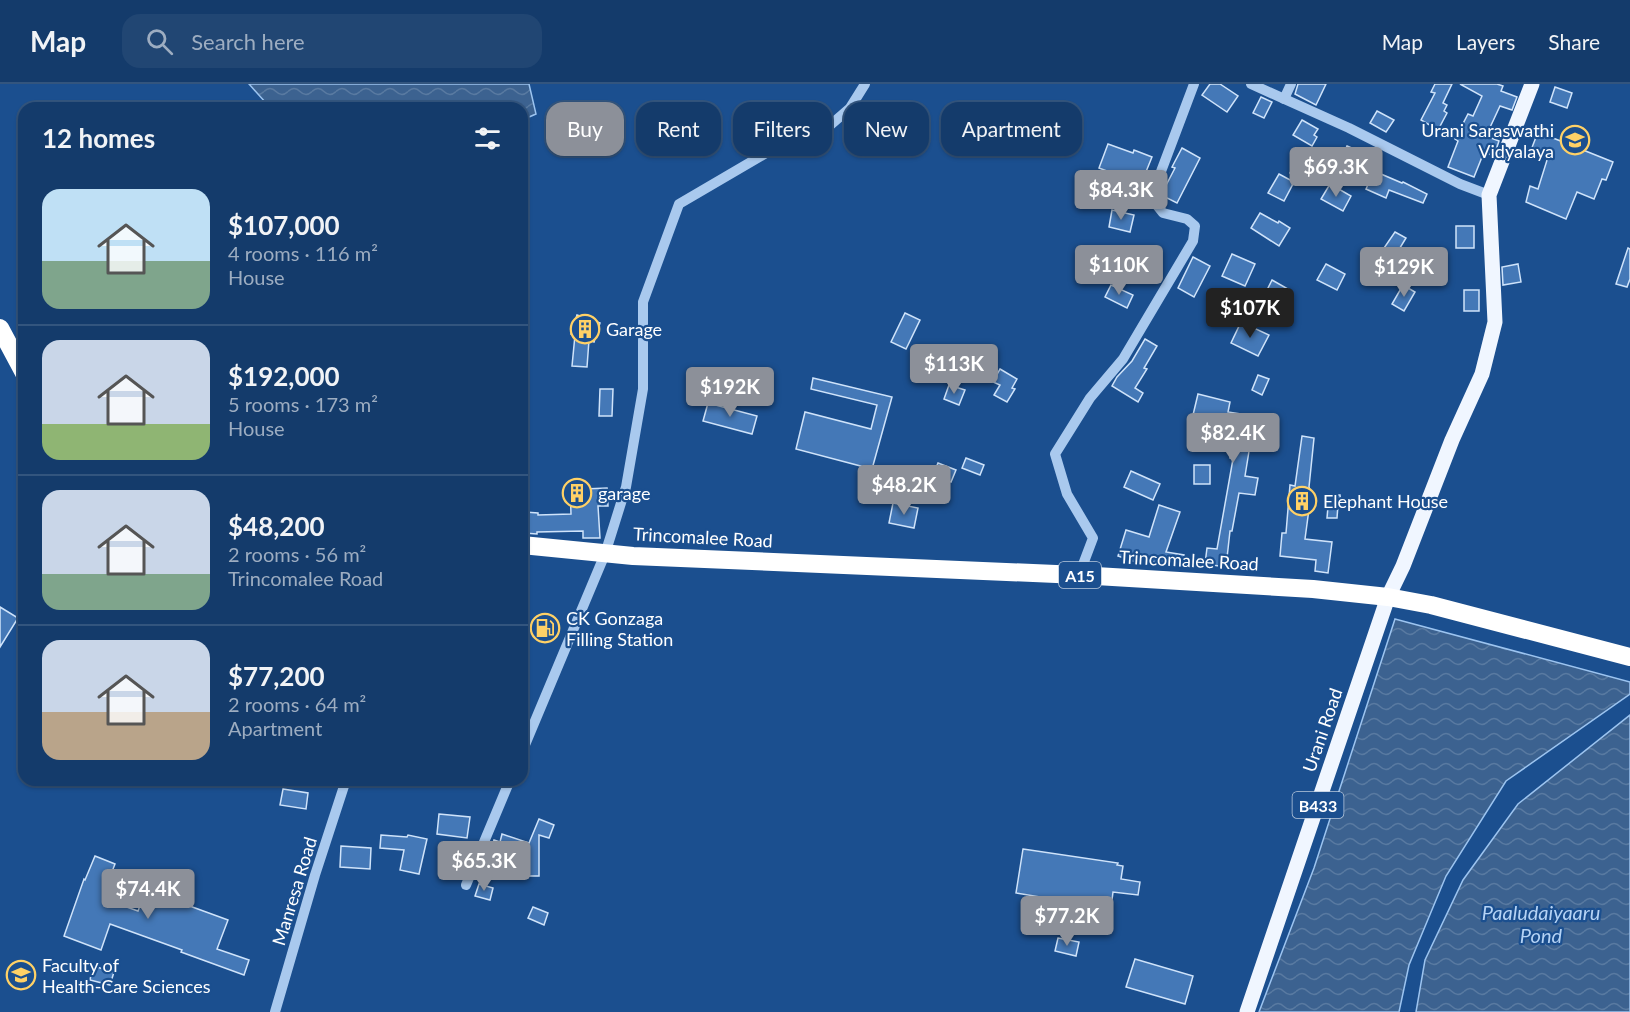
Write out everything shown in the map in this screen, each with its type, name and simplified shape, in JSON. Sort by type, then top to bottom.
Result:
[{"type":"highway","points":[[0,328],[18,362]]},
{"type":"highway","name":"Trincomalee Road","points":[[528,546],[605,554],[1267,585],[1388,597],[1431,605],[1630,657]]},
{"type":"main road","points":[[1489,195],[1532,84]]},
{"type":"main road","name":"Urani Road","points":[[1247,1012],[1388,597],[1403,567],[1452,440],[1482,374],[1495,322],[1489,195]]},
{"type":"street","points":[[528,738],[605,554],[626,487],[643,389],[643,302],[679,204],[778,146],[812,141],[850,108],[865,84]]},
{"type":"street","points":[[1079,575],[1093,538],[1067,494],[1055,454],[1090,398],[1123,359],[1193,242],[1195,226],[1187,219],[1163,213],[1151,198],[1194,84]]},
{"type":"street","points":[[1251,84],[1349,128],[1460,184],[1489,195]]},
{"type":"street","points":[[1284,99],[1291,84]]},
{"type":"street","name":"Manresa Road","points":[[275,1012],[343,786]]},
{"type":"street","points":[[466,885],[507,786]]},
{"type":"water","points":[[249,84],[529,84],[536,114],[528,117],[528,102],[265,102]]},
{"type":"water","points":[[1395,619],[1630,682],[1630,694],[1506,781],[1446,876],[1409,965],[1399,1012],[1259,1012],[1314,868]]},
{"type":"water","name":"Paaludaiyaaru Pond","points":[[1630,715],[1630,1012],[1416,1012],[1425,960],[1463,880],[1518,804]]},
{"type":"building","points":[[1210,84],[1220,84],[1238,96],[1227,112],[1202,95]]},
{"type":"building","points":[[1298,84],[1326,84],[1316,105],[1295,94]]},
{"type":"building","points":[[1435,84],[1452,84],[1443,103],[1447,105],[1444,111],[1447,113],[1438,130],[1421,120],[1435,93],[1431,92]]},
{"type":"building","points":[[1460,84],[1497,84],[1503,86],[1501,91],[1517,97],[1512,110],[1500,106],[1486,136],[1499,141],[1494,156],[1484,152],[1474,177],[1448,167],[1458,141],[1455,139],[1468,114],[1473,116],[1482,96]]},
{"type":"building","points":[[1555,87],[1572,93],[1567,108],[1550,102]]},
{"type":"building","points":[[1261,97],[1272,102],[1264,118],[1253,113]]},
{"type":"building","points":[[1377,111],[1394,120],[1386,132],[1370,123]]},
{"type":"building","points":[[1302,120],[1318,129],[1312,146],[1293,135]]},
{"type":"building","points":[[1538,132],[1613,162],[1606,180],[1602,179],[1594,199],[1577,192],[1566,219],[1526,202],[1530,186],[1538,189],[1548,157],[1531,150]]},
{"type":"building","points":[[1108,144],[1152,157],[1141,184],[1099,168]]},
{"type":"building","points":[[1347,146],[1368,155],[1360,173],[1339,164]]},
{"type":"building","points":[[1182,148],[1200,158],[1177,203],[1161,195]]},
{"type":"building","points":[[1301,153],[1320,163],[1308,183],[1290,173]]},
{"type":"building","points":[[1374,171],[1427,194],[1423,203],[1389,190],[1386,198],[1366,189]]},
{"type":"building","points":[[1279,174],[1294,182],[1284,201],[1268,193]]},
{"type":"building","points":[[1330,184],[1351,196],[1343,211],[1321,199]]},
{"type":"building","points":[[1112,210],[1134,215],[1130,232],[1109,227]]},
{"type":"building","points":[[1260,213],[1290,228],[1279,246],[1251,228]]},
{"type":"building","points":[[1456,226],[1474,226],[1474,248],[1456,248]]},
{"type":"building","points":[[1395,232],[1406,238],[1384,274],[1371,267]]},
{"type":"building","points":[[1628,248],[1630,249],[1630,279],[1627,287],[1616,284]]},
{"type":"building","points":[[1232,254],[1255,264],[1245,286],[1222,276]]},
{"type":"building","points":[[1193,257],[1210,266],[1194,297],[1178,288]]},
{"type":"building","points":[[1326,264],[1345,274],[1337,290],[1317,280]]},
{"type":"building","points":[[1518,264],[1521,282],[1503,285],[1502,267]]},
{"type":"building","points":[[1272,280],[1288,289],[1281,303],[1265,294]]},
{"type":"building","points":[[1111,285],[1133,295],[1127,308],[1105,297]]},
{"type":"building","points":[[1403,285],[1415,292],[1404,311],[1392,304]]},
{"type":"building","points":[[1464,290],[1479,290],[1479,311],[1464,311]]},
{"type":"building","points":[[905,313],[920,320],[906,349],[891,342]]},
{"type":"building","points":[[577,315],[600,323],[594,342],[589,340],[587,367],[572,366],[575,335],[571,334]]},
{"type":"building","points":[[1241,322],[1269,335],[1258,356],[1231,343]]},
{"type":"building","points":[[1145,339],[1157,346],[1144,368],[1147,369],[1135,388],[1143,393],[1138,402],[1112,386],[1132,361]]},
{"type":"building","points":[[1000,369],[1017,379],[1012,388],[1015,389],[1007,402],[994,395],[1000,385],[993,382]]},
{"type":"building","points":[[1258,375],[1269,379],[1262,395],[1252,390]]},
{"type":"building","points":[[813,378],[892,397],[872,469],[796,449],[805,412],[871,429],[877,405],[811,389]]},
{"type":"building","points":[[949,385],[965,390],[959,405],[944,399]]},
{"type":"building","points":[[600,389],[613,389],[612,416],[599,416]]},
{"type":"building","points":[[1198,394],[1230,402],[1228,412],[1273,419],[1269,442],[1251,439],[1245,476],[1258,478],[1255,495],[1239,493],[1232,531],[1230,531],[1226,567],[1205,564],[1207,548],[1217,549],[1233,459],[1230,458],[1235,425],[1193,415]]},
{"type":"building","points":[[708,403],[757,416],[752,434],[703,421]]},
{"type":"building","name":"Elephant House","points":[[1302,436],[1314,438],[1309,487],[1311,494],[1305,539],[1332,542],[1328,573],[1315,571],[1316,560],[1280,556],[1282,533],[1286,533],[1290,485],[1295,486]]},
{"type":"building","points":[[966,458],[984,465],[980,475],[962,468]]},
{"type":"building","points":[[938,463],[956,470],[951,482],[933,475]]},
{"type":"building","points":[[1194,465],[1210,465],[1210,484],[1194,484]]},
{"type":"building","points":[[1131,471],[1160,484],[1153,500],[1124,487]]},
{"type":"building","points":[[584,483],[584,489],[607,488],[608,506],[598,506],[600,538],[583,538],[583,531],[528,533],[528,512],[538,513],[538,515],[571,514],[570,484]]},
{"type":"building","points":[[1329,495],[1340,495],[1341,505],[1338,505],[1337,518],[1327,518]]},
{"type":"building","points":[[893,503],[918,508],[914,528],[889,523]]},
{"type":"building","points":[[1159,505],[1180,512],[1166,552],[1184,555],[1183,566],[1162,565],[1138,557],[1136,562],[1118,556],[1126,530],[1149,537]]},
{"type":"building","points":[[0,607],[18,618],[0,647]]},
{"type":"building","points":[[283,789],[308,793],[306,809],[280,805]]},
{"type":"building","points":[[439,814],[470,817],[467,838],[437,834]]},
{"type":"building","points":[[539,819],[554,825],[549,838],[539,835],[539,876],[524,876],[524,865],[490,854],[494,840],[500,842],[502,834],[529,843]]},
{"type":"building","points":[[381,835],[407,837],[408,835],[427,839],[419,874],[400,870],[404,850],[380,848]]},
{"type":"building","points":[[341,846],[371,848],[370,869],[340,867]]},
{"type":"building","points":[[1023,849],[1118,863],[1117,865],[1123,866],[1121,879],[1140,882],[1138,895],[1113,892],[1111,908],[1108,907],[1106,920],[1057,913],[1059,900],[1016,893]]},
{"type":"building","points":[[95,856],[115,864],[106,887],[111,889],[107,900],[138,911],[150,879],[169,885],[165,897],[228,920],[217,949],[249,960],[244,975],[110,924],[101,950],[64,936],[84,879]]},
{"type":"building","points":[[479,884],[493,888],[490,900],[475,896]]},
{"type":"building","points":[[533,907],[548,913],[544,925],[528,918]]},
{"type":"building","points":[[1058,938],[1079,942],[1076,956],[1055,951]]},
{"type":"building","points":[[1135,959],[1193,976],[1185,1004],[1126,987]]},
{"type":"building","points":[[93,966],[114,972],[110,985],[90,980]]},
{"type":"place","name":"Urani Saraswathi Vidyalaya","points":[[1575,140]]},
{"type":"place","name":"Garage","points":[[585,329]]},
{"type":"place","name":"garage","points":[[577,493]]},
{"type":"place","name":"Elephant House","points":[[1302,501]]},
{"type":"place","name":"CK Gonzaga Filling Station","points":[[545,628]]},
{"type":"place","name":"Faculty of Health-Care Sciences","points":[[21,975]]}]
